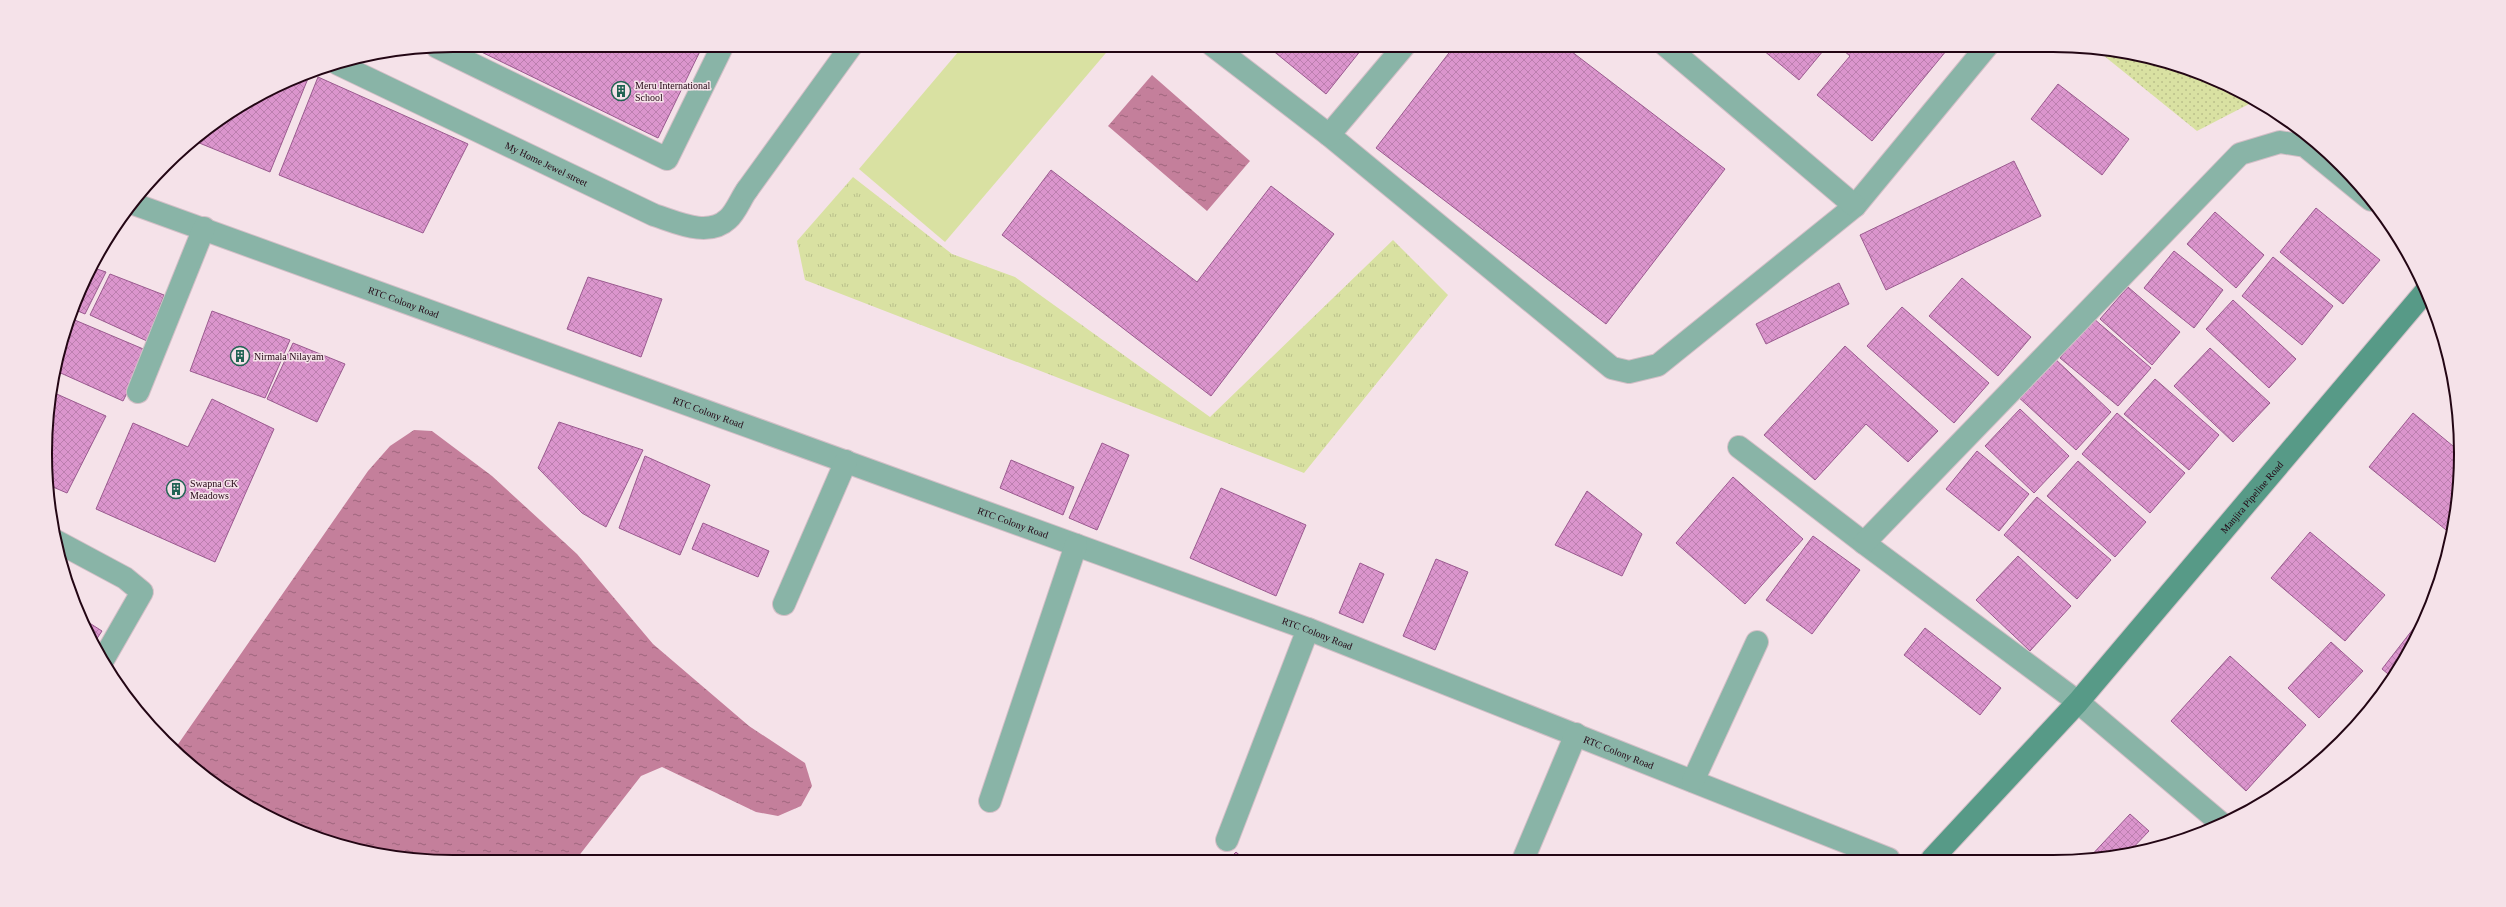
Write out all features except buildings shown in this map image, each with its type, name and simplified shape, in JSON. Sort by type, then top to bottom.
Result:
[{"type":"main road","name":"Manjira Pipeline Road","points":[[1936,855],[2078,702],[2421,296]]},
{"type":"street","points":[[448,52],[667,159],[720,52]]},
{"type":"street","name":"My Home Jewel street","points":[[345,67],[654,215],[689,226],[710,228],[728,219],[747,190],[847,52]]},
{"type":"street","points":[[1221,52],[1328,135],[1612,368],[1629,372],[1658,365],[1855,206],[1982,52]]},
{"type":"street","points":[[1328,135],[1399,52]]},
{"type":"street","points":[[1673,52],[1855,206]]},
{"type":"street","points":[[1864,543],[2240,154],[2280,142],[2305,146],[2342,176]]},
{"type":"street","name":"RTC Colony Road","points":[[138,205],[204,228],[1308,629],[1879,855]]},
{"type":"street","points":[[138,392],[204,228]]},
{"type":"street","points":[[1739,447],[1864,543],[2078,702],[2217,820]]},
{"type":"street","points":[[784,604],[846,461]]},
{"type":"street","points":[[63,545],[125,578],[142,592],[106,654]]},
{"type":"street","points":[[990,801],[1076,545]]},
{"type":"street","points":[[1228,840],[1308,629]]},
{"type":"street","points":[[1693,781],[1757,642]]},
{"type":"street","points":[[1525,855],[1576,734]]},
{"type":"green space","points":[[958,52],[1107,52],[945,242],[859,169]]},
{"type":"green space","points":[[2103,55],[2131,60],[2182,73],[2230,93],[2249,104],[2197,131]]},
{"type":"green space","points":[[853,177],[952,254],[1015,277],[1210,417],[1393,240],[1448,295],[1304,473],[805,280],[797,241]]},
{"type":"water","points":[[1152,75],[1250,161],[1207,211],[1108,126]]},
{"type":"water","points":[[414,430],[432,431],[492,476],[577,554],[653,644],[749,726],[805,763],[812,786],[801,806],[778,816],[756,812],[662,767],[641,776],[579,855],[454,855],[401,852],[324,834],[276,814],[230,787],[189,755],[178,744],[368,471],[390,446]]},
{"type":"place","name":"Meru International School","points":[[621,91]]},
{"type":"place","name":"Nirmala Nilayam","points":[[240,356]]},
{"type":"place","name":"Swapna CK Meadows","points":[[176,489]]}]
